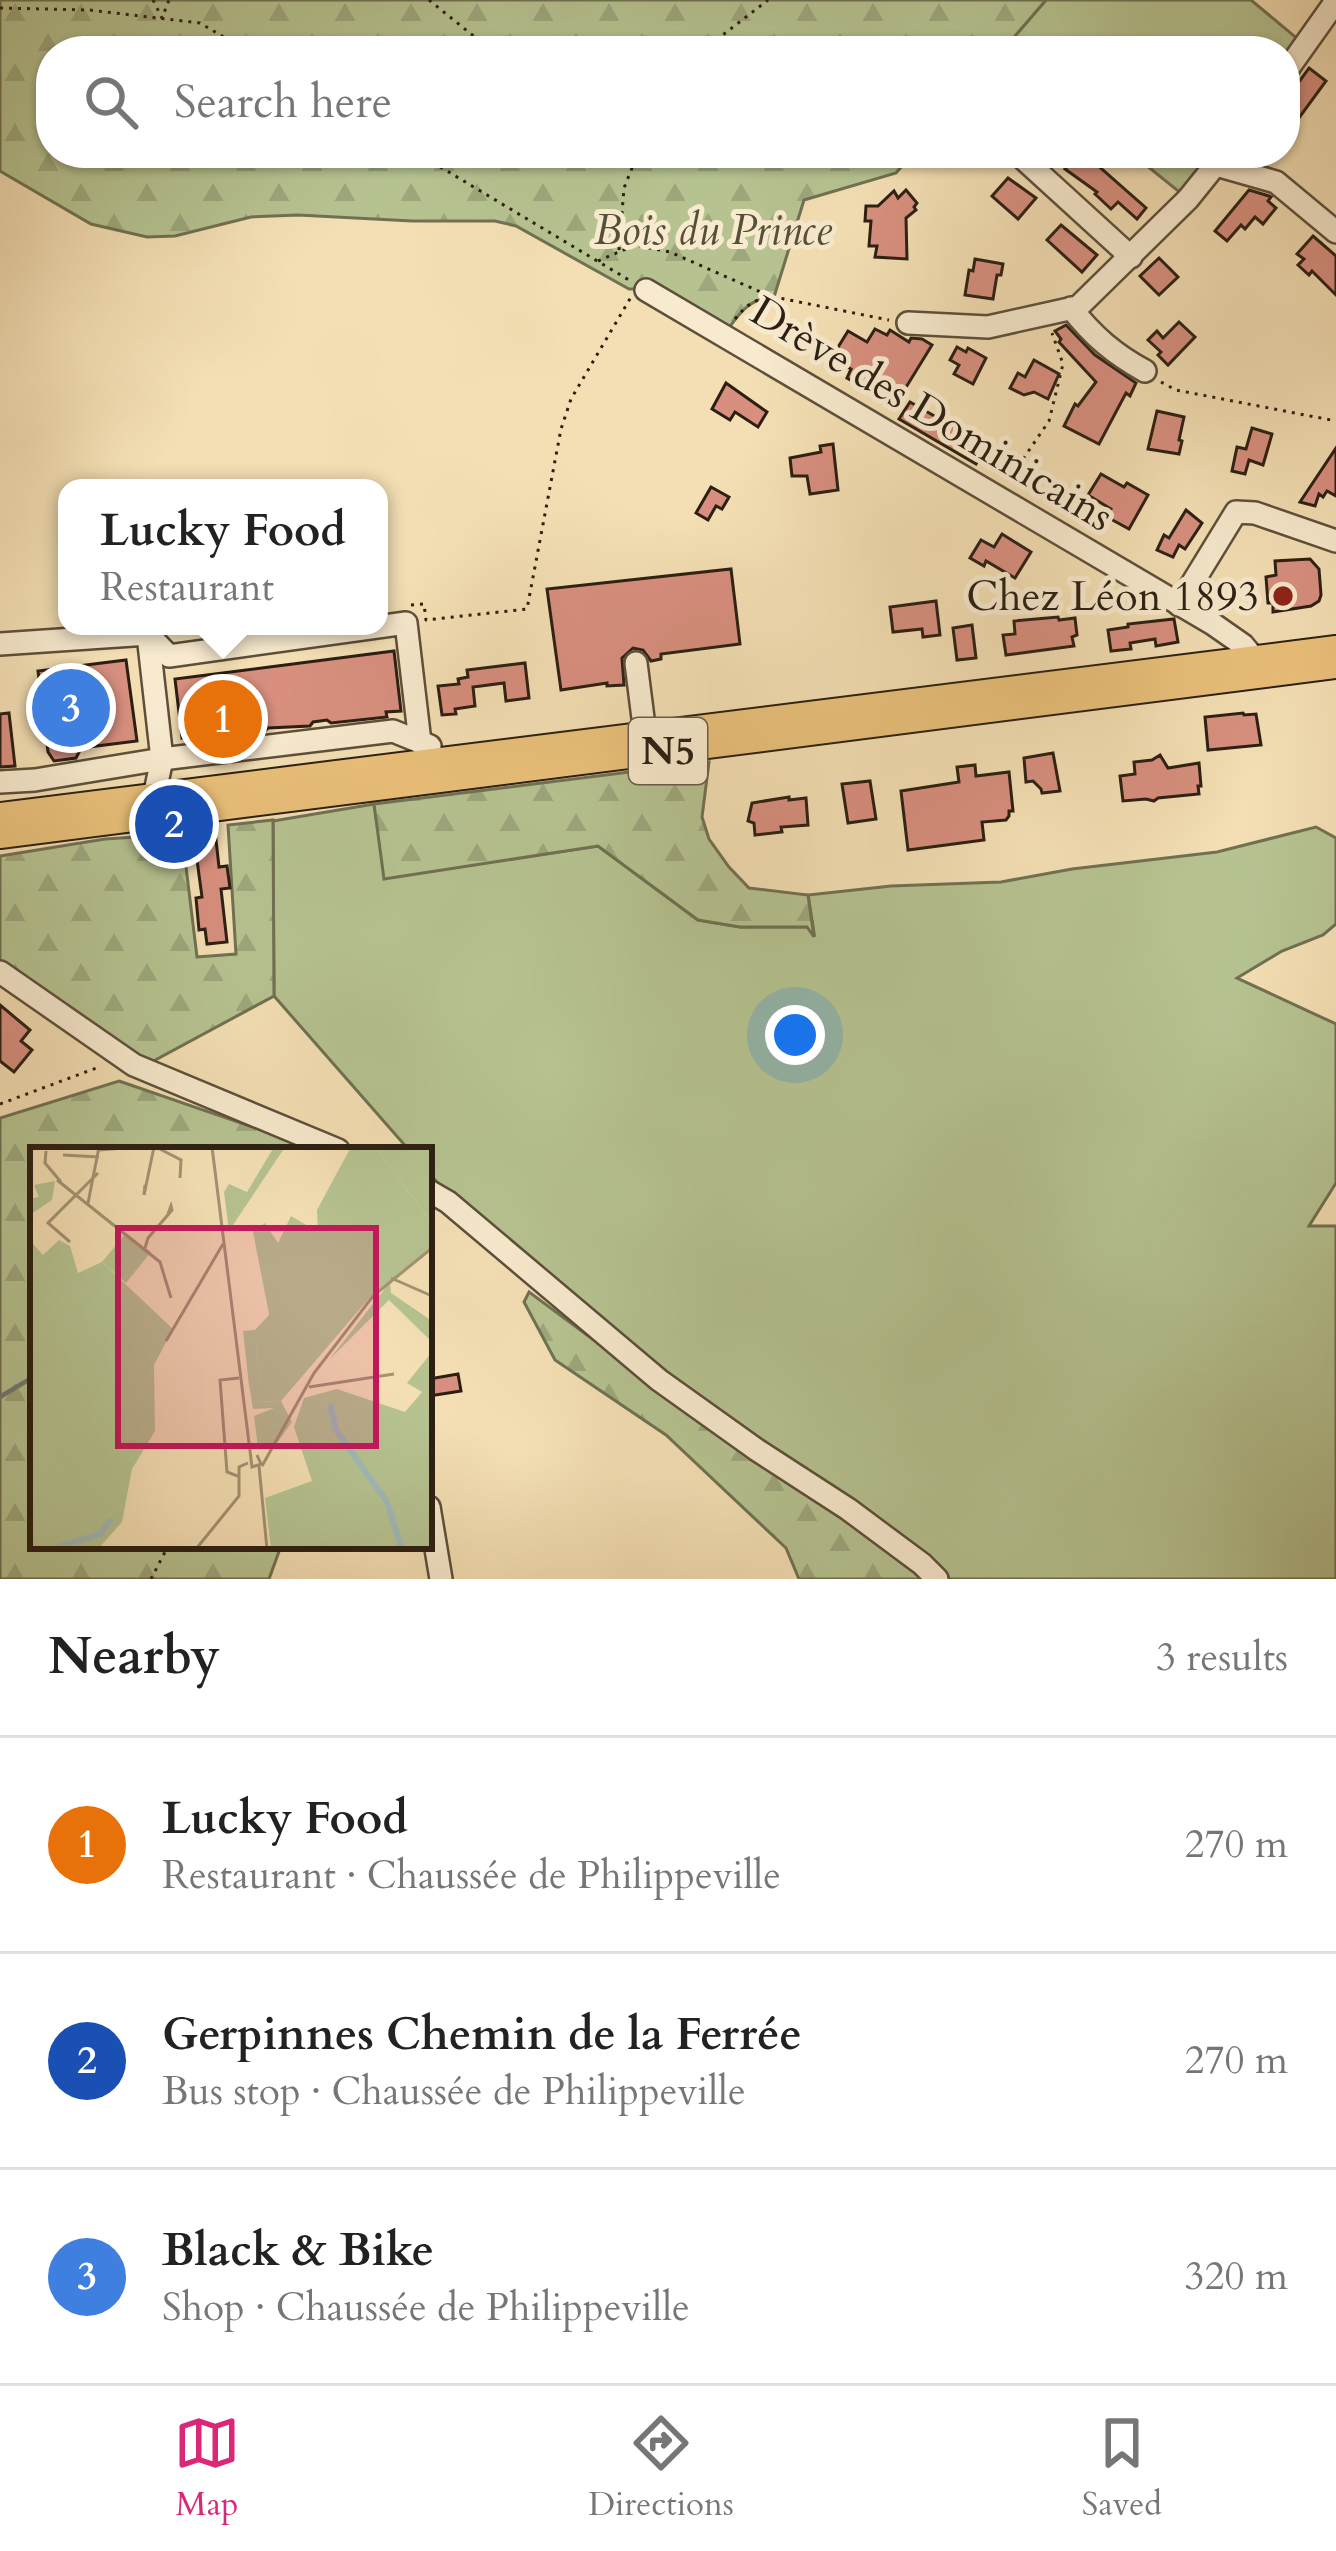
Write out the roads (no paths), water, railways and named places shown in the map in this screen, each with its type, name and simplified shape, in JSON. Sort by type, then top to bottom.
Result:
[{"type":"main road","name":"N5","points":[[0,815],[1336,648]]},
{"type":"main road","name":"N5","points":[[0,836],[1336,666]]},
{"type":"street","points":[[1300,52],[1336,2]]},
{"type":"street","points":[[1033,168],[1131,257]]},
{"type":"street","points":[[908,323],[988,327],[1078,307],[1214,168]]},
{"type":"street","points":[[1243,168],[1276,182],[1336,232]]},
{"type":"street","name":"Drève des Dominicains","points":[[646,290],[1179,604],[1243,645],[1253,657]]},
{"type":"street","points":[[1061,311],[1145,371]]},
{"type":"street","points":[[1179,604],[1236,512],[1255,513],[1336,542]]},
{"type":"street","points":[[388,626],[406,623],[420,742]]},
{"type":"street","points":[[0,644],[133,635]]},
{"type":"street","points":[[148,635],[162,759],[154,797]]},
{"type":"street","points":[[149,635],[169,656],[320,635]]},
{"type":"street","points":[[637,663],[645,734]]},
{"type":"street","points":[[0,782],[393,731],[451,759]]},
{"type":"street","points":[[0,972],[123,1058],[176,1085],[331,1147]]},
{"type":"street","points":[[432,1194],[448,1202],[659,1380],[848,1509],[937,1579]]},
{"type":"street","points":[[432,1525],[441,1579]]},
{"type":"street","points":[[421,1549],[426,1579]]},
{"type":"waterway","points":[[0,1397],[30,1379]]},
{"type":"place","name":"Chez Léon 1893","points":[[1283,596]]},
{"type":"place","name":"Black & Bike","points":[[71,708]]},
{"type":"place","name":"Lucky Food","points":[[223,719]]},
{"type":"place","name":"Gerpinnes Chemin de la Ferrée","points":[[174,824]]},
{"type":"park label","name":"Bois du Prince","points":[[713,230]]}]
